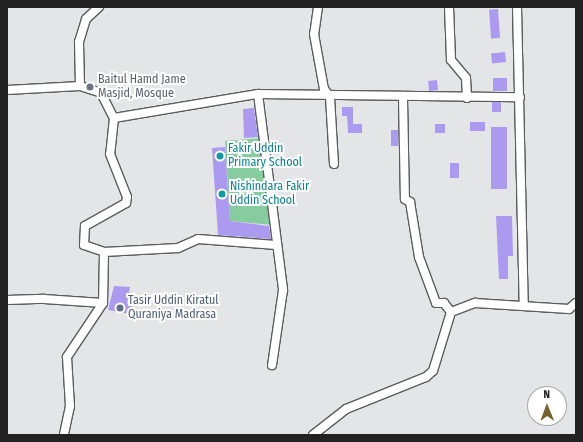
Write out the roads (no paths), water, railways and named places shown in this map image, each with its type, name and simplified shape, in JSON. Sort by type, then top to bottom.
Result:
[{"type":"street","points":[[80,86],[79,42],[86,19],[99,7]]},
{"type":"street","points":[[318,7],[314,34],[324,89],[330,96],[334,164]]},
{"type":"street","points":[[449,7],[450,60],[466,78],[466,98]]},
{"type":"street","points":[[518,7],[524,306]]},
{"type":"street","points":[[7,90],[80,86],[101,93],[114,118],[110,154],[127,197],[126,203],[85,226],[83,242],[104,252],[178,248],[198,239],[276,245]]},
{"type":"street","points":[[114,118],[258,94],[403,98],[520,97]]},
{"type":"street","points":[[258,94],[276,245],[283,290],[272,365]]},
{"type":"street","points":[[403,98],[405,199],[410,202],[419,256],[434,299],[436,303],[444,303],[451,312]]},
{"type":"street","points":[[64,435],[70,406],[67,357],[102,303],[104,252]]},
{"type":"street","points":[[7,300],[44,298],[102,303]]},
{"type":"street","points":[[451,312],[475,304],[570,309],[576,304]]},
{"type":"street","points":[[313,435],[346,409],[426,377],[433,371],[451,312]]},
{"type":"place","name":"Baitul Hamd Jame Masjid, Mosque","points":[[90,87]]},
{"type":"place","name":"Fakir Uddin Primary School","points":[[220,156]]},
{"type":"place","name":"Nishindara Fakir Uddin School","points":[[222,194]]},
{"type":"place","name":"Tasir Uddin Kiratul Quraniya Madrasa","points":[[120,308]]}]
